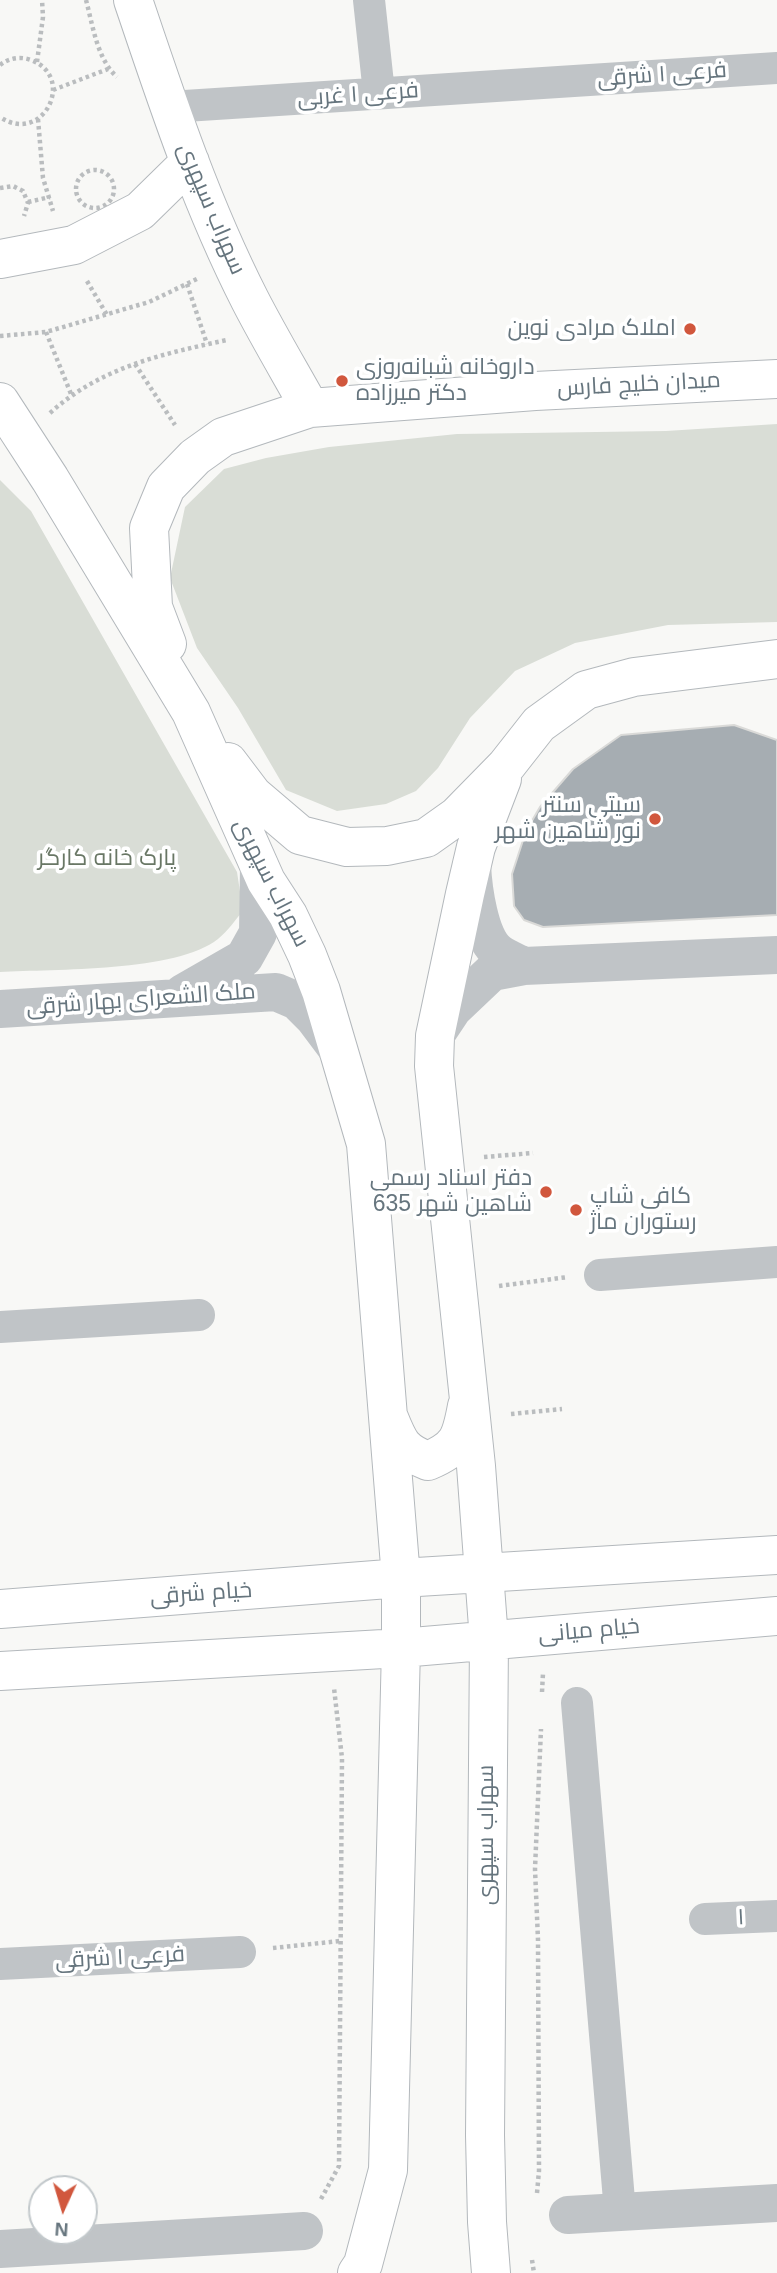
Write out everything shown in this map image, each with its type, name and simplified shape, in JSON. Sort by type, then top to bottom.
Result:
[{"type":"main road","name":"سهراب سپهری","points":[[133,0],[169,107],[225,244],[250,299],[310,408]]},
{"type":"main road","points":[[0,259],[74,245],[140,211],[190,162]]},
{"type":"main road","name":"میدان خلیج فارس","points":[[777,379],[498,393],[310,408],[223,438],[195,457],[166,487],[149,528],[153,607],[191,712],[253,795],[300,835],[348,847],[387,846],[426,838],[457,817],[506,766],[539,724],[586,690],[634,677],[777,659]]},
{"type":"main road","name":"سهراب سپهری","points":[[0,402],[191,712],[259,866],[288,915],[307,955],[321,991],[366,1144],[401,1578],[388,2170],[367,2270]]},
{"type":"main road","name":"سهراب سپهری","points":[[490,2273],[485,2135],[488,1640],[485,1574],[434,1066],[435,1036],[472,863],[506,766]]},
{"type":"main road","name":"سهراب سپهری","points":[[389,1418],[398,1441],[409,1453],[428,1461],[449,1452],[458,1439],[468,1397]]},
{"type":"main road","points":[[401,1578],[777,1555]]},
{"type":"main road","name":"خیام شرقی","points":[[0,1609],[401,1578]]},
{"type":"main road","name":"خیام میانی","points":[[401,1648],[777,1616]]},
{"type":"main road","points":[[0,1671],[401,1648]]},
{"type":"street","points":[[369,0],[379,93]]},
{"type":"street","name":"فرعی ۱ شرقی","points":[[547,82],[777,68]]},
{"type":"street","name":"فرعی ۱ غربی","points":[[169,107],[547,82]]},
{"type":"street","points":[[472,863],[473,893],[484,929],[497,952],[524,966]]},
{"type":"street","points":[[174,998],[244,958],[258,933],[259,866]]},
{"type":"street","points":[[435,1036],[453,1009],[492,972],[524,966],[777,955]]},
{"type":"street","name":"ملک الشعرای بهار شرقی","points":[[0,1009],[276,992],[297,1001],[340,1052]]},
{"type":"street","points":[[600,1275],[777,1262]]},
{"type":"street","points":[[0,1327],[199,1315]]},
{"type":"street","points":[[577,1703],[620,2213]]},
{"type":"street","name":"۱","points":[[705,1919],[777,1916]]},
{"type":"street","name":"فرعی ۱ شرقی","points":[[0,1965],[240,1952]]},
{"type":"street","points":[[568,2215],[777,2203]]},
{"type":"street","points":[[0,2249],[304,2231]]},
{"type":"path","points":[[37,62],[43,18],[42,0]]},
{"type":"path","points":[[86,0],[107,69],[119,79]]},
{"type":"path","points":[[0,65],[15,58],[37,62],[46,69],[53,90],[52,101],[38,119],[27,124],[17,124],[0,117]]},
{"type":"path","points":[[53,90],[107,69]]},
{"type":"path","points":[[38,119],[43,178],[66,246]]},
{"type":"path","points":[[0,188],[7,186],[23,191],[28,202],[27,210],[20,220]]},
{"type":"path","points":[[28,202],[50,197]]},
{"type":"path","points":[[0,336],[46,332],[149,302],[198,279],[225,244]]},
{"type":"path","points":[[187,284],[208,344]]},
{"type":"path","points":[[46,332],[71,394]]},
{"type":"path","points":[[28,445],[48,416],[71,394],[114,371],[173,352],[228,340],[274,343]]},
{"type":"path","points":[[135,364],[195,457]]},
{"type":"path","points":[[484,1157],[533,1153]]},
{"type":"path","points":[[499,1286],[547,1279]]},
{"type":"path","points":[[511,1414],[562,1409]]},
{"type":"path","points":[[542,1695],[544,1635]]},
{"type":"path","points":[[304,2231],[339,2166],[342,1758],[329,1651]]},
{"type":"path","points":[[537,2194],[538,1954],[535,1869],[541,1719]]},
{"type":"path","points":[[240,1952],[341,1941]]},
{"type":"path","points":[[530,2252],[534,2273]]},
{"type":"green space","points":[[777,424],[777,622],[668,625],[575,643],[515,671],[470,718],[438,768],[416,791],[386,804],[337,811],[286,790],[238,708],[197,648],[170,578],[185,507],[224,469],[266,458],[329,447],[457,434],[666,431]]},
{"type":"green space","name":"پارک خانه کارگر","points":[[0,480],[31,511],[237,872],[243,911],[222,936],[199,950],[174,958],[114,967],[0,972]]},
{"type":"building","name":"سیتی سنتر نور شاهین شهر","points":[[734,725],[777,740],[777,915],[543,927],[524,920],[514,906],[512,874],[526,831],[540,807],[573,769],[621,735]]},
{"type":"place","name":"املاک مرادی نوین","points":[[690,329]]},
{"type":"place","name":"داروخانه شبانه‌روزی دکتر میرزاده","points":[[342,381]]},
{"type":"place","name":"سیتی سنتر نور شاهین شهر","points":[[655,819]]},
{"type":"place","name":"دفتر اسناد رسمی 635 شاهین شهر","points":[[546,1192]]},
{"type":"place","name":"کافی شاپ رستوران ماژ","points":[[576,1210]]}]
